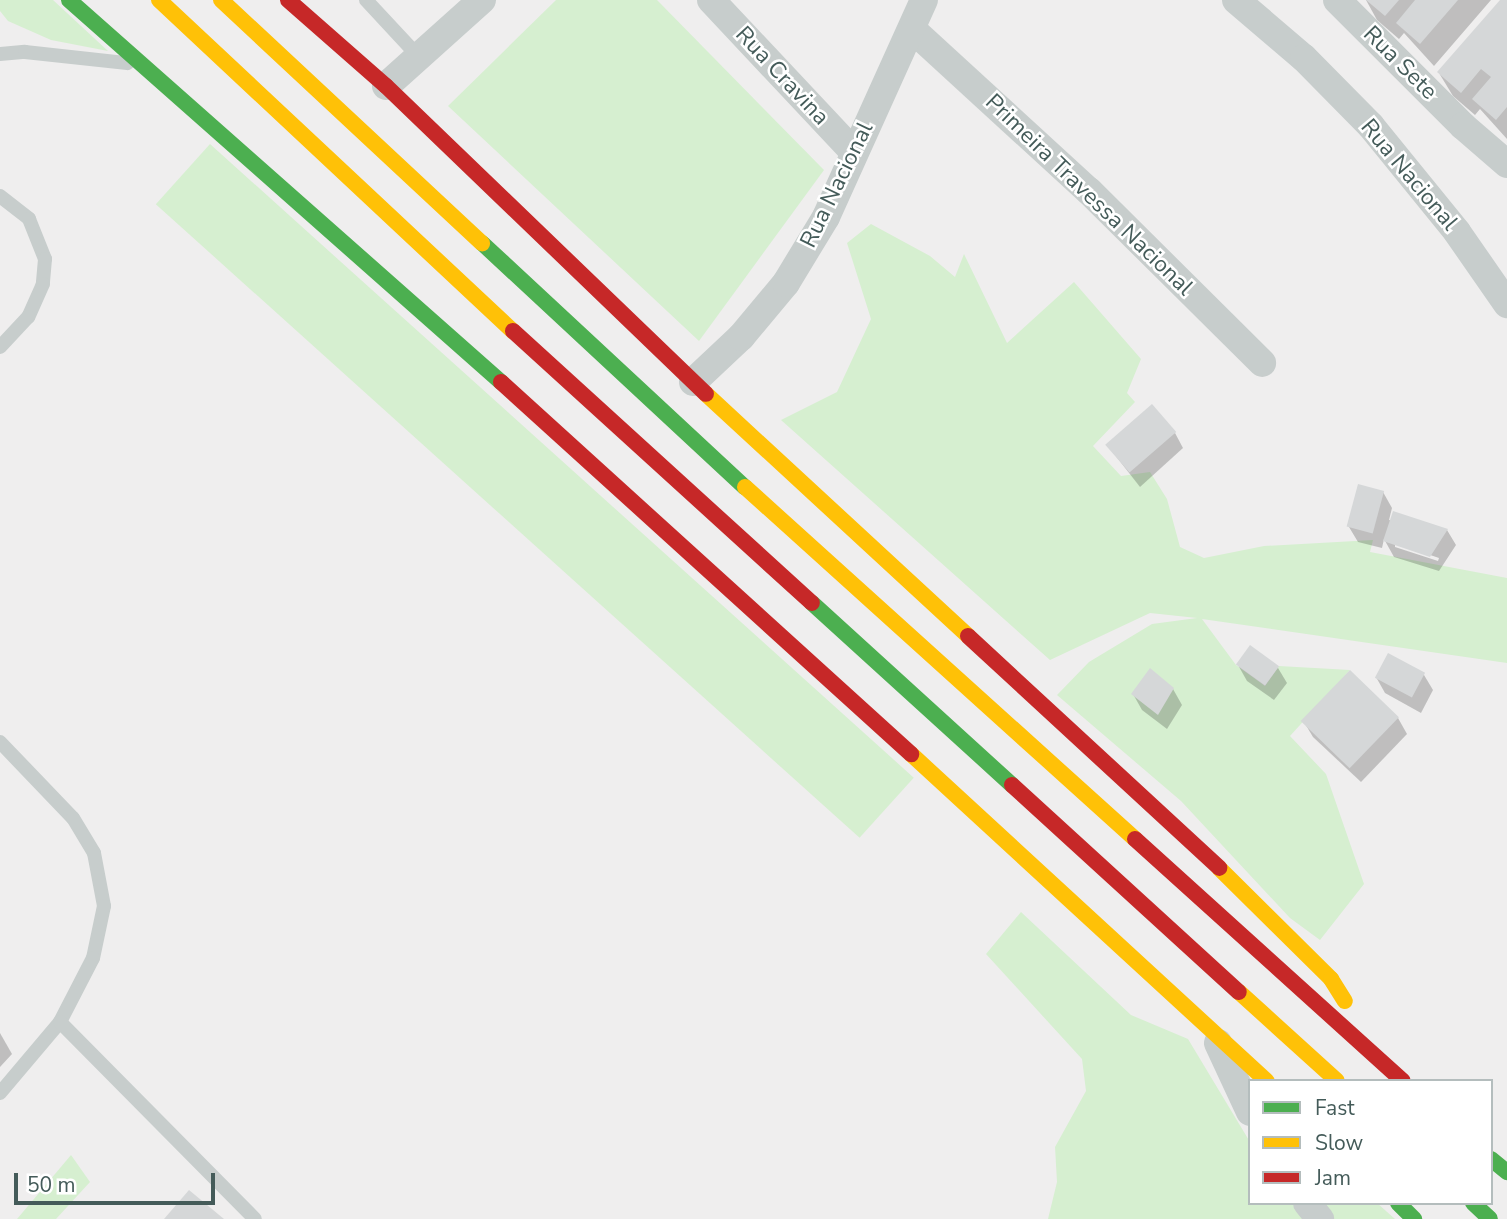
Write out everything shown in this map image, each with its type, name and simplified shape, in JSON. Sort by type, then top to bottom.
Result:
[{"type":"highway","points":[[69,0],[138,64],[367,261],[1264,1079]]},
{"type":"highway","points":[[159,0],[453,276],[1335,1079]]},
{"type":"highway","points":[[221,0],[677,425],[1401,1079]]},
{"type":"highway","points":[[288,0],[386,86],[693,382],[1264,911],[1331,979],[1384,1062]]},
{"type":"highway","points":[[1493,1161],[1507,1172]]},
{"type":"highway","points":[[1400,1205],[1415,1219]]},
{"type":"highway","points":[[1475,1205],[1490,1219]]},
{"type":"street","points":[[386,86],[482,0]]},
{"type":"street","name":"Rua Cravina","points":[[710,0],[853,151]]},
{"type":"street","name":"Rua Nacional","points":[[693,382],[741,337],[786,283],[826,217],[853,151],[913,30],[924,0]]},
{"type":"street","name":"Rua Nacional","points":[[1236,0],[1304,58],[1371,126],[1457,232],[1507,304]]},
{"type":"street","name":"Rua Sete","points":[[1337,0],[1463,126],[1507,164]]},
{"type":"street","name":"Primeira Travessa Nacional","points":[[913,30],[1089,191],[1262,363]]},
{"type":"street","points":[[1212,1031],[1248,1108]]},
{"type":"street","points":[[1309,1205],[1320,1219]]},
{"type":"lane","points":[[366,0],[419,57]]},
{"type":"lane","points":[[0,54],[25,52],[138,64]]},
{"type":"lane","points":[[0,195],[29,219],[45,259],[43,284],[28,317],[0,348]]},
{"type":"lane","points":[[0,742],[73,818],[94,853],[104,906],[93,958],[60,1022],[0,1093]]},
{"type":"lane","points":[[60,1022],[255,1219]]},
{"type":"green space","points":[[0,0],[53,0],[108,51],[51,40],[8,21],[0,11]]},
{"type":"green space","points":[[556,0],[657,0],[824,170],[699,341],[448,106]]},
{"type":"green space","points":[[210,144],[914,778],[860,838],[156,204]]},
{"type":"green space","points":[[871,224],[930,256],[955,277],[964,254],[1007,343],[1074,282],[1141,359],[1127,393],[1135,402],[1093,446],[1121,476],[1150,472],[1167,499],[1180,547],[1204,558],[1264,546],[1373,540],[1370,552],[1507,578],[1507,663],[1202,619],[1236,665],[1265,686],[1279,666],[1350,670],[1290,736],[1326,774],[1364,884],[1320,940],[1290,918],[1181,801],[1057,695],[1089,662],[1152,624],[1197,618],[1150,613],[1050,660],[781,420],[837,392],[871,319],[847,243]]},
{"type":"green space","points":[[1021,912],[1131,1015],[1188,1039],[1248,1139],[1248,1205],[1301,1205],[1312,1219],[1048,1219],[1057,1182],[1055,1147],[1086,1091],[1082,1059],[986,954]]},
{"type":"green space","points":[[71,1155],[90,1182],[56,1219],[17,1219]]},
{"type":"green space","points":[[1317,1205],[1379,1205],[1395,1219],[1328,1219]]},
{"type":"building","points":[[1366,0],[1399,0],[1385,16]]},
{"type":"building","points":[[1415,0],[1458,0],[1420,44],[1396,23]]},
{"type":"building","points":[[1500,0],[1507,0],[1507,107],[1496,120],[1472,99],[1491,77],[1481,69],[1461,93],[1437,72]]},
{"type":"building","points":[[1152,404],[1176,432],[1129,473],[1105,445]]},
{"type":"building","points":[[1358,484],[1384,491],[1373,533],[1347,527]]},
{"type":"building","points":[[1393,511],[1448,529],[1430,557],[1383,541]]},
{"type":"building","points":[[1250,645],[1279,666],[1265,686],[1236,664]]},
{"type":"building","points":[[1388,653],[1425,673],[1412,697],[1375,678]]},
{"type":"building","points":[[1150,668],[1174,688],[1158,715],[1131,694]]},
{"type":"building","points":[[1350,670],[1399,717],[1350,768],[1301,721]]},
{"type":"building","points":[[189,1190],[224,1219],[164,1219]]},
{"type":"traffic: fast","points":[[69,0],[501,382]]},
{"type":"traffic: fast","points":[[482,243],[745,487]]},
{"type":"traffic: fast","points":[[812,603],[1012,785]]},
{"type":"traffic: fast","points":[[1493,1161],[1507,1172]]},
{"type":"traffic: fast","points":[[1400,1205],[1414,1219]]},
{"type":"traffic: fast","points":[[1475,1205],[1490,1219]]},
{"type":"traffic: slow","points":[[159,0],[513,331]]},
{"type":"traffic: slow","points":[[221,0],[482,243]]},
{"type":"traffic: slow","points":[[706,394],[968,636]]},
{"type":"traffic: slow","points":[[745,487],[1135,839]]},
{"type":"traffic: slow","points":[[911,754],[1264,1079]]},
{"type":"traffic: slow","points":[[1219,868],[1331,979],[1345,1001]]},
{"type":"traffic: slow","points":[[1239,992],[1335,1079]]},
{"type":"traffic: jam","points":[[288,0],[386,86],[706,394]]},
{"type":"traffic: jam","points":[[513,331],[812,603]]},
{"type":"traffic: jam","points":[[501,382],[911,754]]},
{"type":"traffic: jam","points":[[968,636],[1219,868]]},
{"type":"traffic: jam","points":[[1012,785],[1239,992]]},
{"type":"traffic: jam","points":[[1135,839],[1401,1079]]}]
